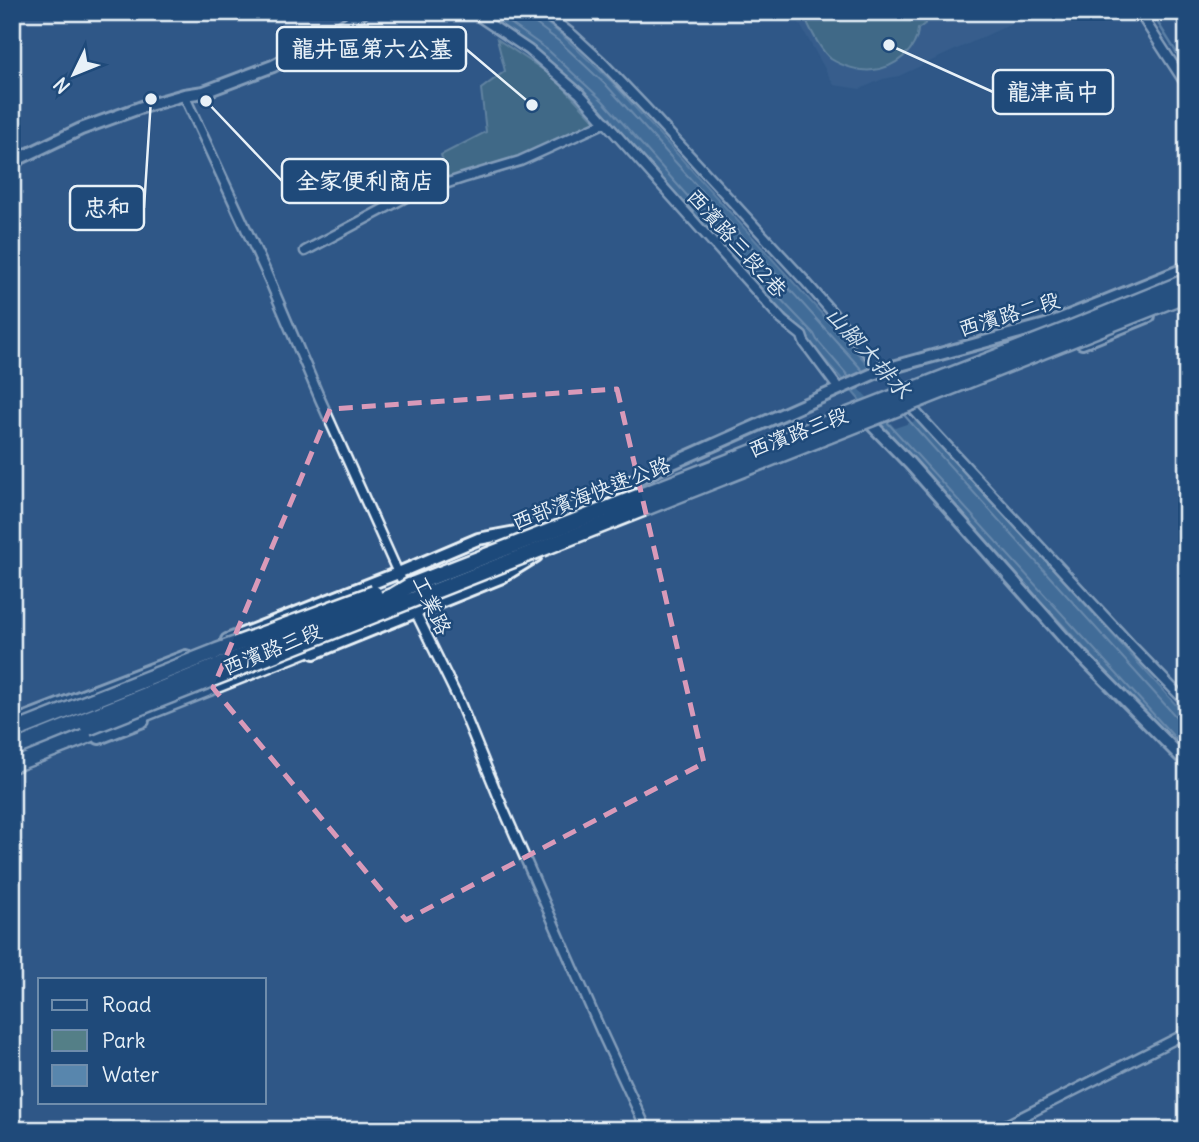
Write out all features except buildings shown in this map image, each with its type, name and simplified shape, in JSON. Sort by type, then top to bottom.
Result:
[{"type":"highway","name":"西部濱海快速公路","points":[[12,748],[1187,281]]},
{"type":"highway","name":"西部濱海快速公路","points":[[12,758],[1187,294]]},
{"type":"highway","points":[[12,732],[359,598],[392,587],[409,589]]},
{"type":"highway","points":[[12,765],[320,645],[353,624]]},
{"type":"street","points":[[12,162],[81,129],[184,94],[204,92],[273,66],[327,37],[363,12]]},
{"type":"street","name":"西濱路三段2巷","points":[[472,12],[529,50],[580,94],[782,320],[802,337],[839,389]]},
{"type":"street","points":[[543,12],[601,61],[805,281],[882,370]]},
{"type":"street","points":[[1139,12],[1187,86]]},
{"type":"street","name":"工業路","points":[[184,94],[398,573],[409,589],[415,611],[460,703],[508,820],[647,1130]]},
{"type":"street","points":[[305,251],[408,196],[520,161],[606,122]]},
{"type":"street","name":"西濱路二段","points":[[839,389],[882,370],[1049,324],[1187,268]]},
{"type":"street","points":[[1187,301],[912,408],[1187,703]]},
{"type":"street","name":"西濱路三段","points":[[449,575],[522,530],[839,389]]},
{"type":"street","name":"西濱路三段","points":[[409,589],[449,575],[542,552],[912,408]]},
{"type":"street","points":[[871,424],[910,464],[1064,638],[1187,762]]},
{"type":"street","name":"西濱路三段","points":[[12,723],[398,573],[478,539],[522,530]]},
{"type":"street","name":"西濱路三段","points":[[12,772],[502,577],[542,552]]},
{"type":"street","points":[[996,1130],[1187,1033]]},
{"type":"highlighted area","points":[[617,389],[704,763],[406,920],[213,688],[330,409]]},
{"type":"shaded area","points":[[793,12],[1037,12],[899,76],[883,79],[860,89],[834,85]]},
{"type":"green space","points":[[802,12],[920,12],[926,23],[918,29],[914,44],[903,57],[881,69],[863,70],[831,59],[818,43]]},
{"type":"green space","points":[[497,39],[554,77],[595,121],[577,134],[501,170],[449,182],[441,155],[486,132],[481,89],[505,71]]},
{"type":"water","points":[[483,12],[533,12],[612,82],[1187,717],[1187,761],[885,430],[809,339],[598,106],[545,57]]},
{"type":"pier","points":[[879,372],[921,419],[895,428],[853,382]]},
{"type":"waterway","points":[[1151,12],[1187,69]]},
{"type":"place","name":"龍津高中","points":[[889,45]]},
{"type":"place","name":"忠和","points":[[151,99]]},
{"type":"place","name":"全家便利商店","points":[[206,101]]},
{"type":"place","name":"龍井區第六公墓","points":[[532,105]]},
{"type":"water label","name":"山腳大排水","points":[[869,352]]}]
